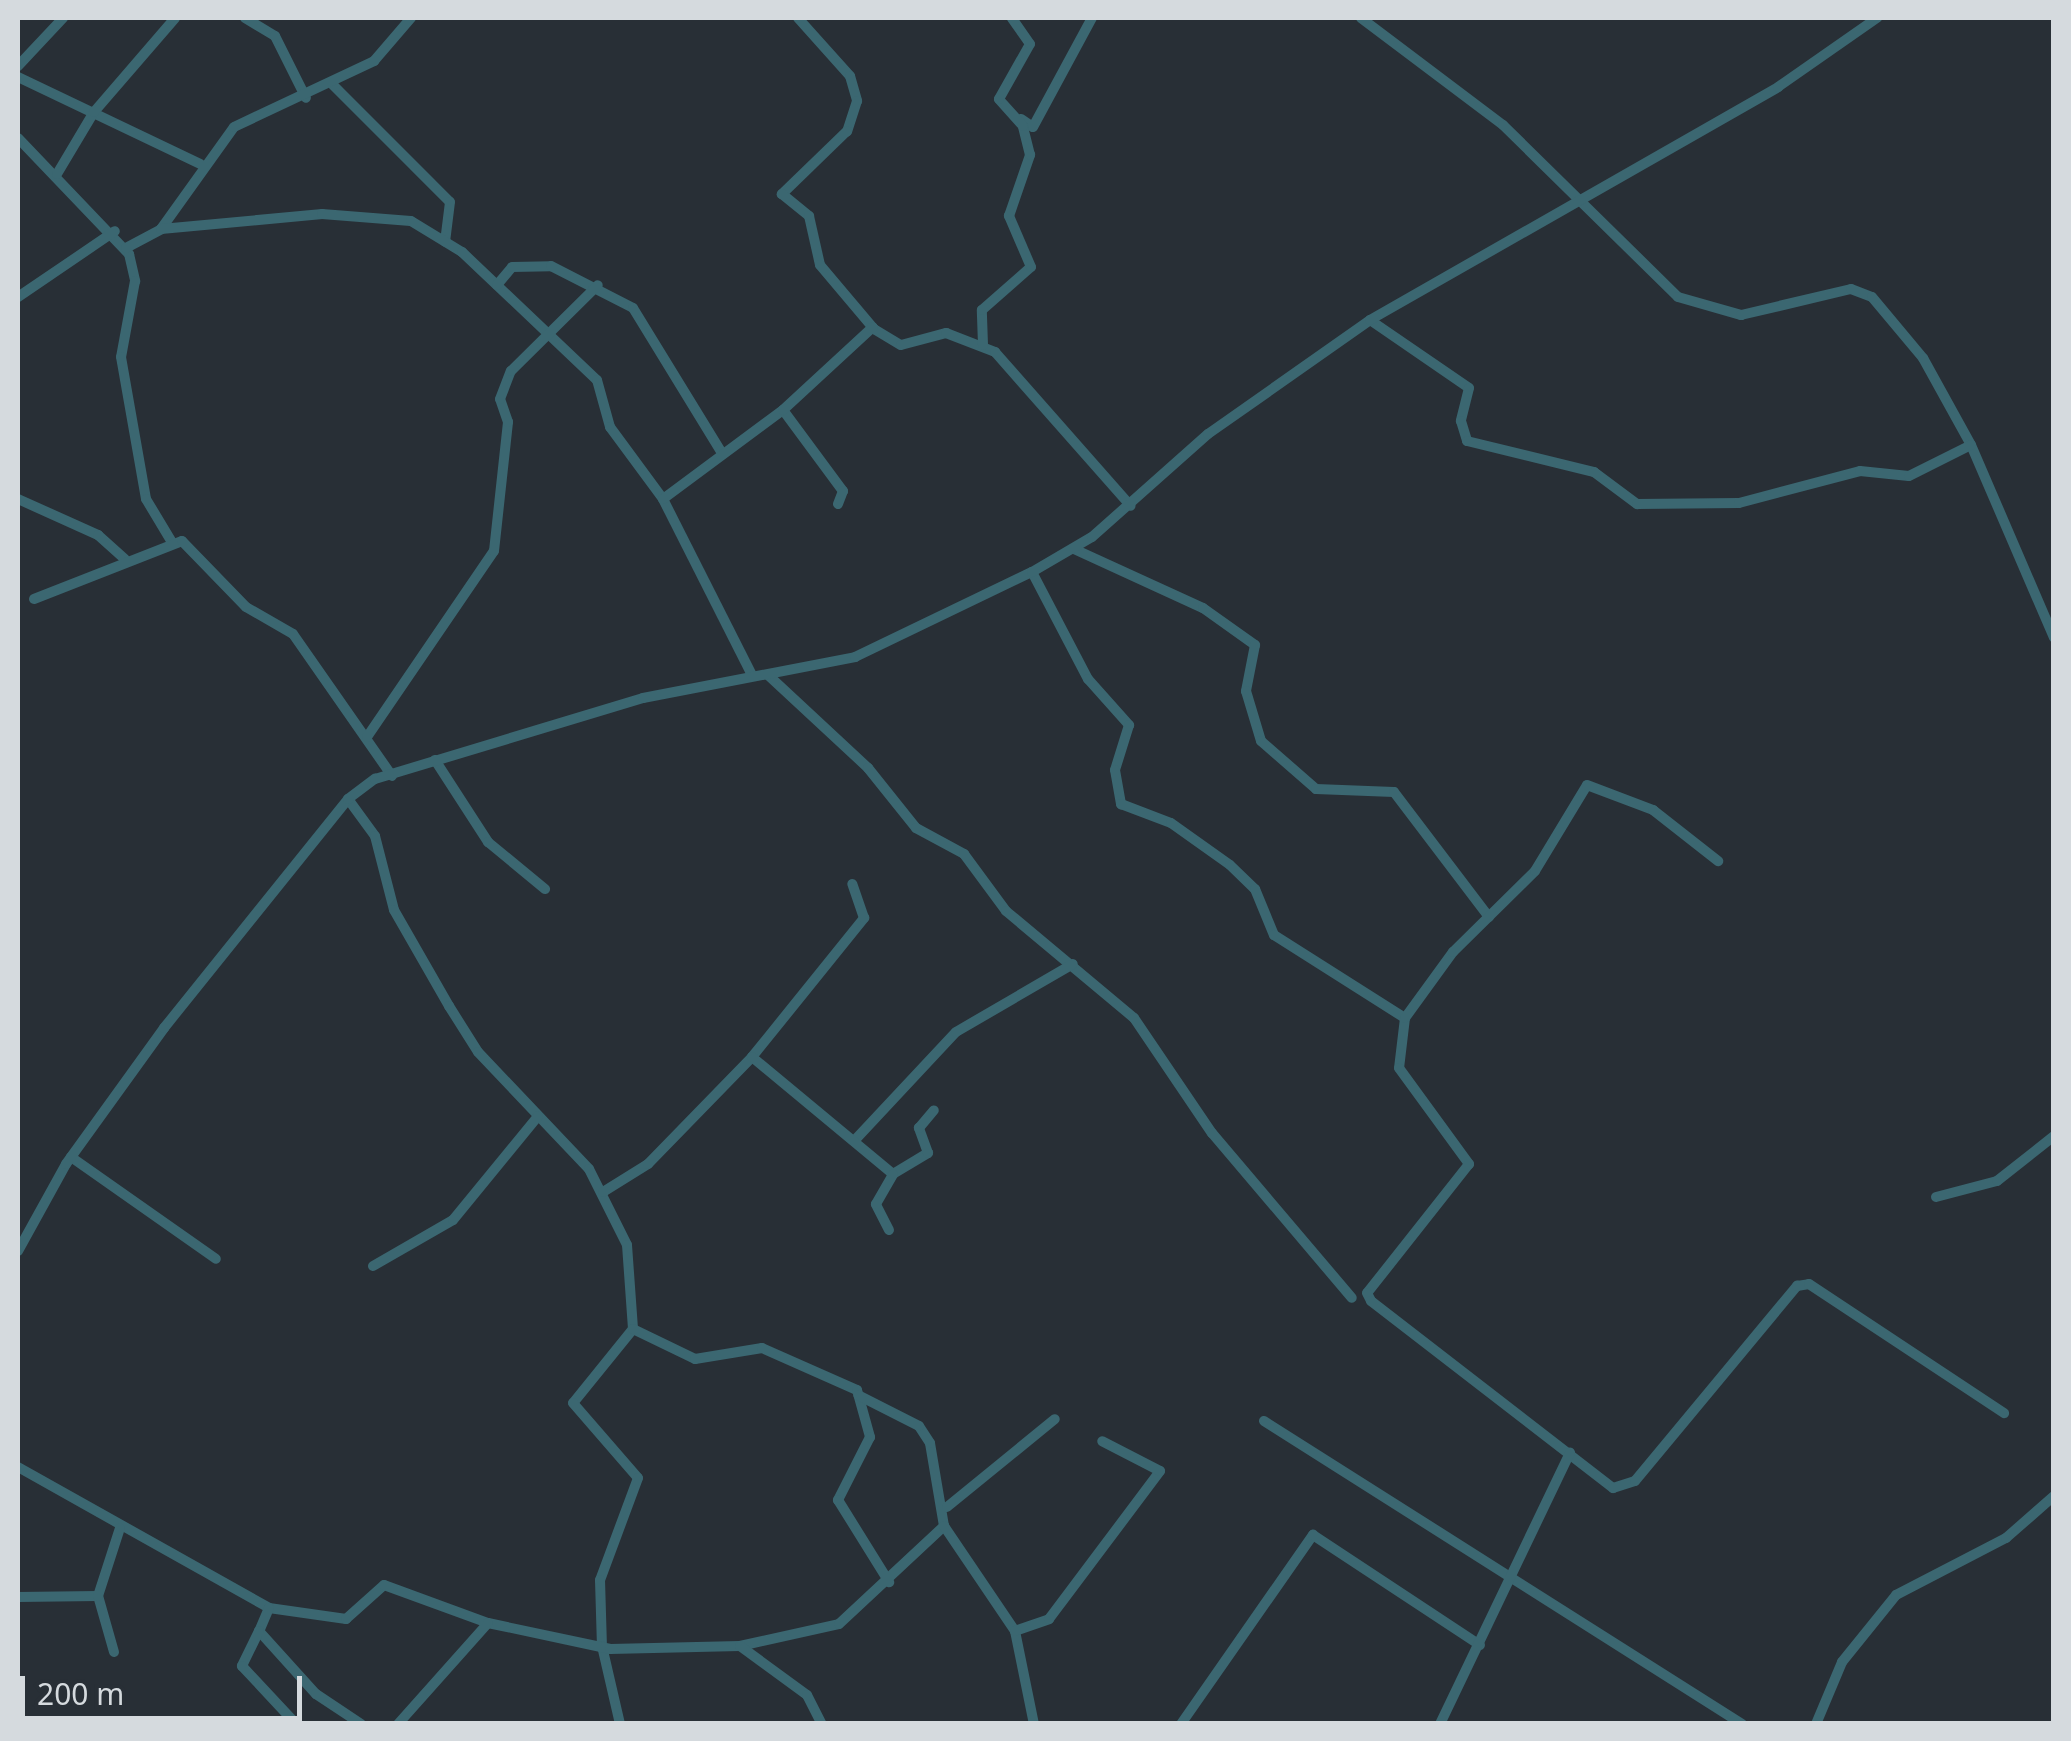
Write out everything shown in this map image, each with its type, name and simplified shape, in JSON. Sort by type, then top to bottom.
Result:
[{"type":"street","points":[[18,66],[64,18]]},
{"type":"street","points":[[57,174],[94,112],[175,18]]},
{"type":"street","points":[[245,18],[275,36],[306,98]]},
{"type":"street","points":[[161,229],[200,164],[234,127],[334,85],[374,61],[411,18]]},
{"type":"street","points":[[798,18],[850,76],[856,110],[782,197],[809,216],[820,266],[873,327],[903,346],[946,333],[983,345],[1131,506]]},
{"type":"street","points":[[1012,18],[1030,44],[999,99],[1032,126],[1092,18]]},
{"type":"street","points":[[1361,18],[1503,125],[1678,297],[1706,309],[1757,315],[1852,288],[1872,296],[1923,358],[1970,445],[2054,638]]},
{"type":"street","points":[[18,1252],[71,1156],[348,799],[435,760],[752,674],[768,675],[855,657],[1032,572],[1074,549],[1131,506],[1208,434],[1370,320],[1583,202],[1877,18]]},
{"type":"street","points":[[18,77],[200,164]]},
{"type":"street","points":[[334,85],[450,202],[445,242]]},
{"type":"street","points":[[983,345],[982,310],[1031,267],[1009,216],[1030,155],[1016,116]]},
{"type":"street","points":[[18,138],[115,231],[126,248],[136,280],[122,357],[146,499],[173,544]]},
{"type":"street","points":[[126,248],[161,229],[322,214],[412,221],[445,242],[496,284],[597,380],[610,427],[664,498],[752,674]]},
{"type":"street","points":[[18,297],[115,231]]},
{"type":"street","points":[[496,284],[512,267],[539,264],[598,286],[647,320],[684,401],[722,453]]},
{"type":"street","points":[[366,737],[494,551],[508,422],[500,399],[518,359],[598,286]]},
{"type":"street","points":[[1370,320],[1469,388],[1460,421],[1467,441],[1594,472],[1636,504],[1738,503],[1860,471],[1909,476],[1970,445]]},
{"type":"street","points":[[664,498],[783,410],[873,327]]},
{"type":"street","points":[[783,410],[843,491],[838,504]]},
{"type":"street","points":[[18,498],[98,535],[125,559]]},
{"type":"street","points":[[34,599],[125,559],[173,544],[192,547],[246,607],[282,623],[392,776]]},
{"type":"street","points":[[1074,549],[1203,608],[1255,645],[1246,691],[1261,741],[1316,789],[1394,792],[1489,917]]},
{"type":"street","points":[[1032,572],[1088,680],[1129,725],[1115,770],[1121,804],[1171,823],[1230,864],[1255,888],[1274,935],[1405,1018]]},
{"type":"street","points":[[768,675],[868,768],[916,828],[964,854],[1006,912],[1134,1018],[1212,1133],[1352,1298]]},
{"type":"street","points":[[435,760],[488,842],[545,889]]},
{"type":"street","points":[[1718,861],[1653,810],[1588,785],[1535,871],[1489,917],[1405,1018],[1399,1068],[1469,1164],[1367,1297],[1613,1488],[1634,1481],[1788,1292],[1809,1284],[2004,1413]]},
{"type":"street","points":[[348,799],[375,836],[394,910],[449,1006],[603,1192],[633,1266],[633,1328],[573,1403],[638,1478],[602,1563],[602,1646],[620,1724]]},
{"type":"street","points":[[603,1192],[648,1164],[752,1057],[864,918],[852,884]]},
{"type":"street","points":[[854,1141],[956,1032],[1073,964]]},
{"type":"street","points":[[752,1057],[893,1174]]},
{"type":"street","points":[[888,1230],[876,1204],[893,1174],[928,1153],[918,1128],[934,1110]]},
{"type":"street","points":[[373,1266],[453,1220],[538,1116]]},
{"type":"street","points":[[1936,1197],[1997,1180],[2054,1136]]},
{"type":"street","points":[[71,1156],[216,1259]]},
{"type":"street","points":[[18,1467],[120,1528],[269,1608],[346,1620],[384,1585],[488,1623],[602,1646],[740,1646],[828,1628],[889,1582],[944,1526],[946,1506],[919,1426],[778,1353],[695,1359],[633,1328]]},
{"type":"street","points":[[858,1394],[870,1437],[838,1500],[889,1582]]},
{"type":"street","points":[[946,1506],[1055,1419]]},
{"type":"street","points":[[1264,1420],[1506,1578],[1742,1724]]},
{"type":"street","points":[[1015,1631],[1048,1619],[1160,1471],[1102,1441]]},
{"type":"street","points":[[1440,1724],[1480,1645],[1506,1578],[1570,1453]]},
{"type":"street","points":[[1816,1724],[1842,1662],[1896,1595],[2006,1538],[2054,1496]]},
{"type":"street","points":[[944,1526],[1015,1631],[1034,1724]]},
{"type":"street","points":[[114,1652],[98,1596],[120,1528]]},
{"type":"street","points":[[1180,1724],[1313,1535],[1480,1645]]},
{"type":"street","points":[[18,1597],[98,1596]]},
{"type":"street","points":[[269,1608],[242,1666],[296,1724]]},
{"type":"street","points":[[398,1724],[488,1623]]},
{"type":"street","points":[[258,1631],[316,1694],[361,1724]]},
{"type":"street","points":[[740,1646],[806,1695],[822,1724]]}]
